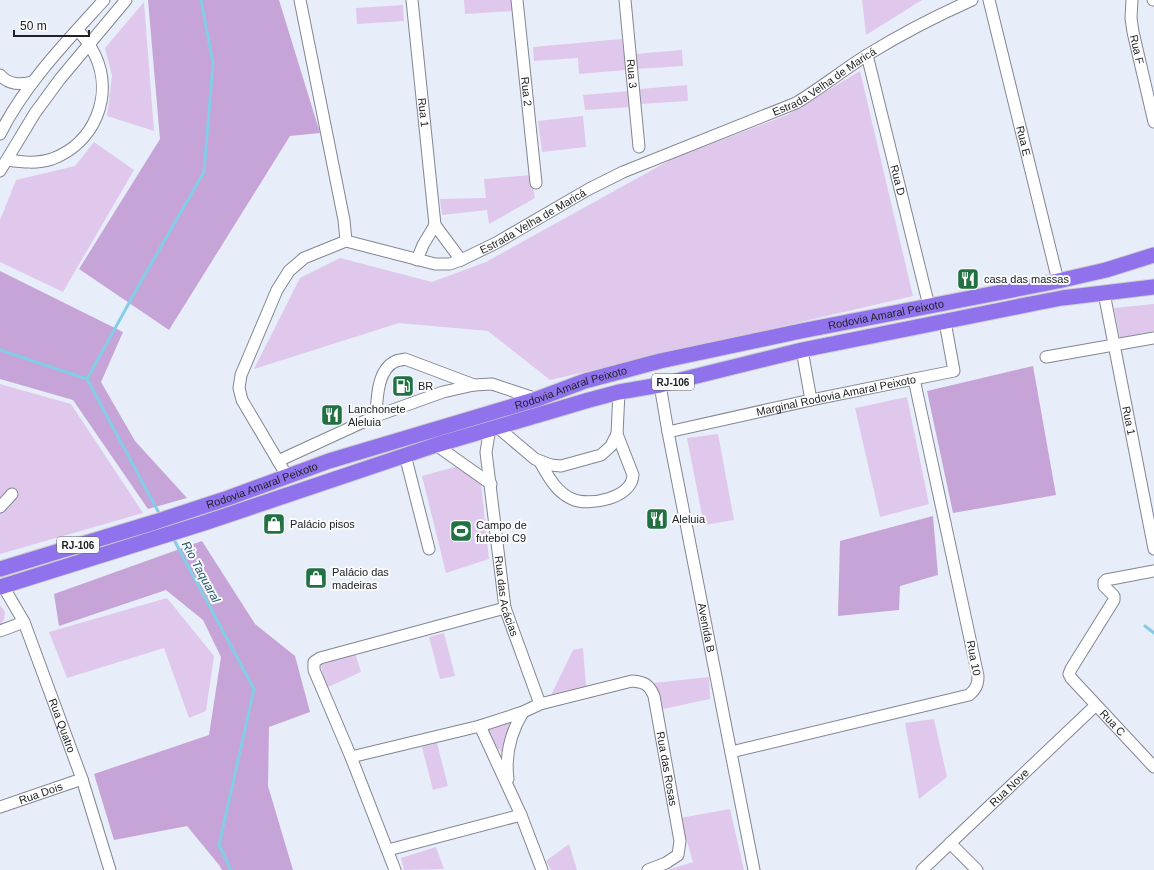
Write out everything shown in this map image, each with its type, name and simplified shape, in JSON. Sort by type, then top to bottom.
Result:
[{"type":"highway","name":"Rodovia Amaral Peixoto","points":[[0,568],[155,522],[329,461],[537,399],[585,381],[660,361],[1058,281],[1106,270],[1154,255]]},
{"type":"highway","points":[[1106,270],[1130,270],[1154,262]]},
{"type":"highway","name":"Rodovia Amaral Peixoto","points":[[2,586],[204,524],[436,444],[619,392],[660,385],[802,350],[1062,298],[1154,286]]},
{"type":"street","points":[[1,132],[32,82],[104,0]]},
{"type":"street","points":[[0,171],[35,113],[60,79],[90,45],[126,0]]},
{"type":"street","points":[[287,476],[242,400],[239,388],[241,375],[278,290],[289,271],[304,258],[346,241],[344,220],[300,0]]},
{"type":"street","name":"Rua 1","points":[[412,0],[435,225]]},
{"type":"street","name":"Rua 2","points":[[517,0],[536,183]]},
{"type":"street","name":"Rua 3","points":[[625,0],[639,147]]},
{"type":"street","name":"Estrada Velha de Maricá","points":[[346,241],[435,264],[450,264],[461,260],[496,243],[589,189],[623,172],[796,102],[815,91],[867,55],[943,13],[972,0]]},
{"type":"street","name":"Rua E","points":[[989,0],[1058,281]]},
{"type":"street","name":"Rua F","points":[[1132,0],[1131,18],[1133,32],[1154,122]]},
{"type":"street","points":[[7,160],[29,163],[52,159],[72,148],[88,132],[99,111],[103,89],[100,66],[90,45],[77,30]]},
{"type":"street","name":"Rua D","points":[[867,55],[929,306]]},
{"type":"street","points":[[0,75],[4,79],[13,83],[23,85],[32,82]]},
{"type":"street","points":[[0,114],[1,132]]},
{"type":"street","points":[[417,260],[423,245],[435,225],[461,260]]},
{"type":"street","name":"Rua 1","points":[[1104,293],[1154,549]]},
{"type":"street","name":"Marginal Rodovia Amaral Peixoto","points":[[668,432],[811,400],[954,371],[945,322]]},
{"type":"street","points":[[1046,357],[1154,338]]},
{"type":"street","points":[[802,350],[811,400]]},
{"type":"street","points":[[376,416],[378,388],[386,370],[395,362],[405,359],[474,385]]},
{"type":"street","name":"Rua 10","points":[[731,752],[969,695],[978,685],[976,669],[914,379]]},
{"type":"street","points":[[278,461],[376,416],[443,392],[474,385],[492,384],[537,399]]},
{"type":"street","name":"Avenida B","points":[[660,385],[754,870]]},
{"type":"street","points":[[493,427],[535,459],[551,465],[561,466],[601,455],[611,446],[617,434],[619,392]]},
{"type":"street","name":"Rua das Acácias","points":[[493,427],[486,452],[505,608],[540,704]]},
{"type":"street","points":[[540,462],[551,482],[562,493],[571,499],[580,501],[598,501],[619,494],[630,486],[633,475],[617,434]]},
{"type":"street","points":[[436,444],[491,484]]},
{"type":"street","points":[[405,455],[429,549]]},
{"type":"street","points":[[0,507],[12,494]]},
{"type":"street","name":"Rua C","points":[[1154,571],[1106,580],[1104,582],[1104,586],[1114,596],[1114,600],[1069,674],[1071,678],[1154,767]]},
{"type":"street","name":"Rua Quatro","points":[[2,586],[24,622],[82,779],[110,870]]},
{"type":"street","points":[[396,870],[351,757],[314,670],[314,662],[320,658],[505,608]]},
{"type":"street","points":[[0,631],[24,622]]},
{"type":"street","name":"Rua das Rosas","points":[[540,704],[632,681],[640,682],[647,685],[651,689],[654,696],[680,841],[678,855],[666,863],[648,870]]},
{"type":"street","points":[[351,757],[480,726],[522,712],[540,704]]},
{"type":"street","name":"Rua Nove","points":[[922,870],[1096,705]]},
{"type":"street","points":[[508,786],[507,767],[509,749],[515,725],[522,712]]},
{"type":"street","points":[[480,726],[521,815],[542,870]]},
{"type":"street","name":"Rua Dois","points":[[0,807],[82,779]]},
{"type":"street","points":[[388,850],[521,815]]},
{"type":"street","points":[[950,843],[977,870]]},
{"type":"shaded area","points":[[148,0],[279,0],[320,133],[290,136],[169,330],[79,269],[160,139]]},
{"type":"shaded area","points":[[464,0],[511,0],[512,11],[465,14]]},
{"type":"shaded area","points":[[862,0],[922,0],[866,35]]},
{"type":"shaded area","points":[[144,2],[154,131],[107,116],[112,76],[105,48]]},
{"type":"shaded area","points":[[403,5],[404,21],[357,24],[356,8]]},
{"type":"shaded area","points":[[622,39],[626,70],[579,74],[578,58],[534,61],[533,47]]},
{"type":"shaded area","points":[[682,50],[683,66],[636,69],[635,54]]},
{"type":"shaded area","points":[[860,71],[913,296],[550,380],[488,331],[399,323],[254,369],[300,278],[340,258],[432,282],[486,262],[672,159],[787,115]]},
{"type":"shaded area","points":[[687,85],[688,101],[641,104],[640,89]]},
{"type":"shaded area","points":[[631,91],[632,107],[585,110],[583,95]]},
{"type":"shaded area","points":[[583,116],[586,147],[542,152],[538,121]]},
{"type":"shaded area","points":[[94,142],[134,170],[63,292],[0,262],[0,220],[16,180],[75,166]]},
{"type":"shaded area","points":[[531,175],[535,198],[489,224],[487,210],[442,215],[440,199],[486,198],[484,179]]},
{"type":"shaded area","points":[[0,271],[123,332],[101,382],[135,441],[187,498],[148,509],[73,400],[0,379]]},
{"type":"shaded area","points":[[1154,304],[1154,331],[1120,338],[1114,308]]},
{"type":"shaded area","points":[[1033,366],[1056,495],[953,513],[927,391]]},
{"type":"shaded area","points":[[0,384],[71,404],[143,513],[0,554]]},
{"type":"shaded area","points":[[907,397],[929,504],[880,517],[855,408]]},
{"type":"shaded area","points":[[718,434],[734,520],[704,525],[687,438]]},
{"type":"shaded area","name":"Campo de futebol C9","points":[[458,466],[481,483],[489,559],[446,573],[422,476]]},
{"type":"shaded area","points":[[933,516],[938,575],[900,586],[899,610],[838,616],[840,541]]},
{"type":"shaded area","points":[[202,541],[255,624],[295,656],[310,712],[269,727],[268,786],[293,870],[222,870],[187,826],[114,840],[94,774],[209,735],[221,657],[203,620],[166,590],[59,626],[54,594]]},
{"type":"shaded area","points":[[167,598],[214,656],[206,711],[189,718],[164,648],[67,678],[49,632]]},
{"type":"shaded area","points":[[0,605],[5,612],[4,619],[0,627]]},
{"type":"shaded area","points":[[444,633],[455,676],[440,679],[429,637]]},
{"type":"shaded area","points":[[583,648],[586,686],[551,695],[573,650]]},
{"type":"shaded area","points":[[355,653],[361,672],[326,688],[321,665]]},
{"type":"shaded area","points":[[709,677],[710,699],[663,709],[654,683]]},
{"type":"shaded area","points":[[513,719],[505,756],[495,745],[488,732],[490,726]]},
{"type":"shaded area","points":[[934,719],[947,777],[919,799],[905,723]]},
{"type":"shaded area","points":[[437,743],[448,786],[433,790],[422,747]]},
{"type":"shaded area","points":[[730,809],[744,870],[667,870],[693,862],[680,818]]},
{"type":"shaded area","points":[[569,844],[577,870],[551,870],[546,861]]},
{"type":"shaded area","points":[[436,847],[444,869],[404,870],[401,858]]},
{"type":"waterway","points":[[87,379],[204,172],[213,63],[201,0]]},
{"type":"waterway","name":"Rio Taquaral","points":[[0,350],[87,379],[160,515]]},
{"type":"waterway","name":"Rio Taquaral","points":[[173,538],[254,689],[219,845],[231,870]]},
{"type":"waterway","points":[[1145,626],[1154,633]]},
{"type":"place","name":"casa das massas","points":[[968,279]]},
{"type":"place","name":"BR","points":[[403,386]]},
{"type":"place","name":"Lanchonete Aleluia","points":[[332,415]]},
{"type":"place","name":"Aleluia","points":[[657,519]]},
{"type":"place","name":"Palácio pisos","points":[[274,524]]},
{"type":"place","name":"Campo de futebol C9","points":[[461,531]]},
{"type":"place","name":"Palácio das madeiras","points":[[316,578]]}]
